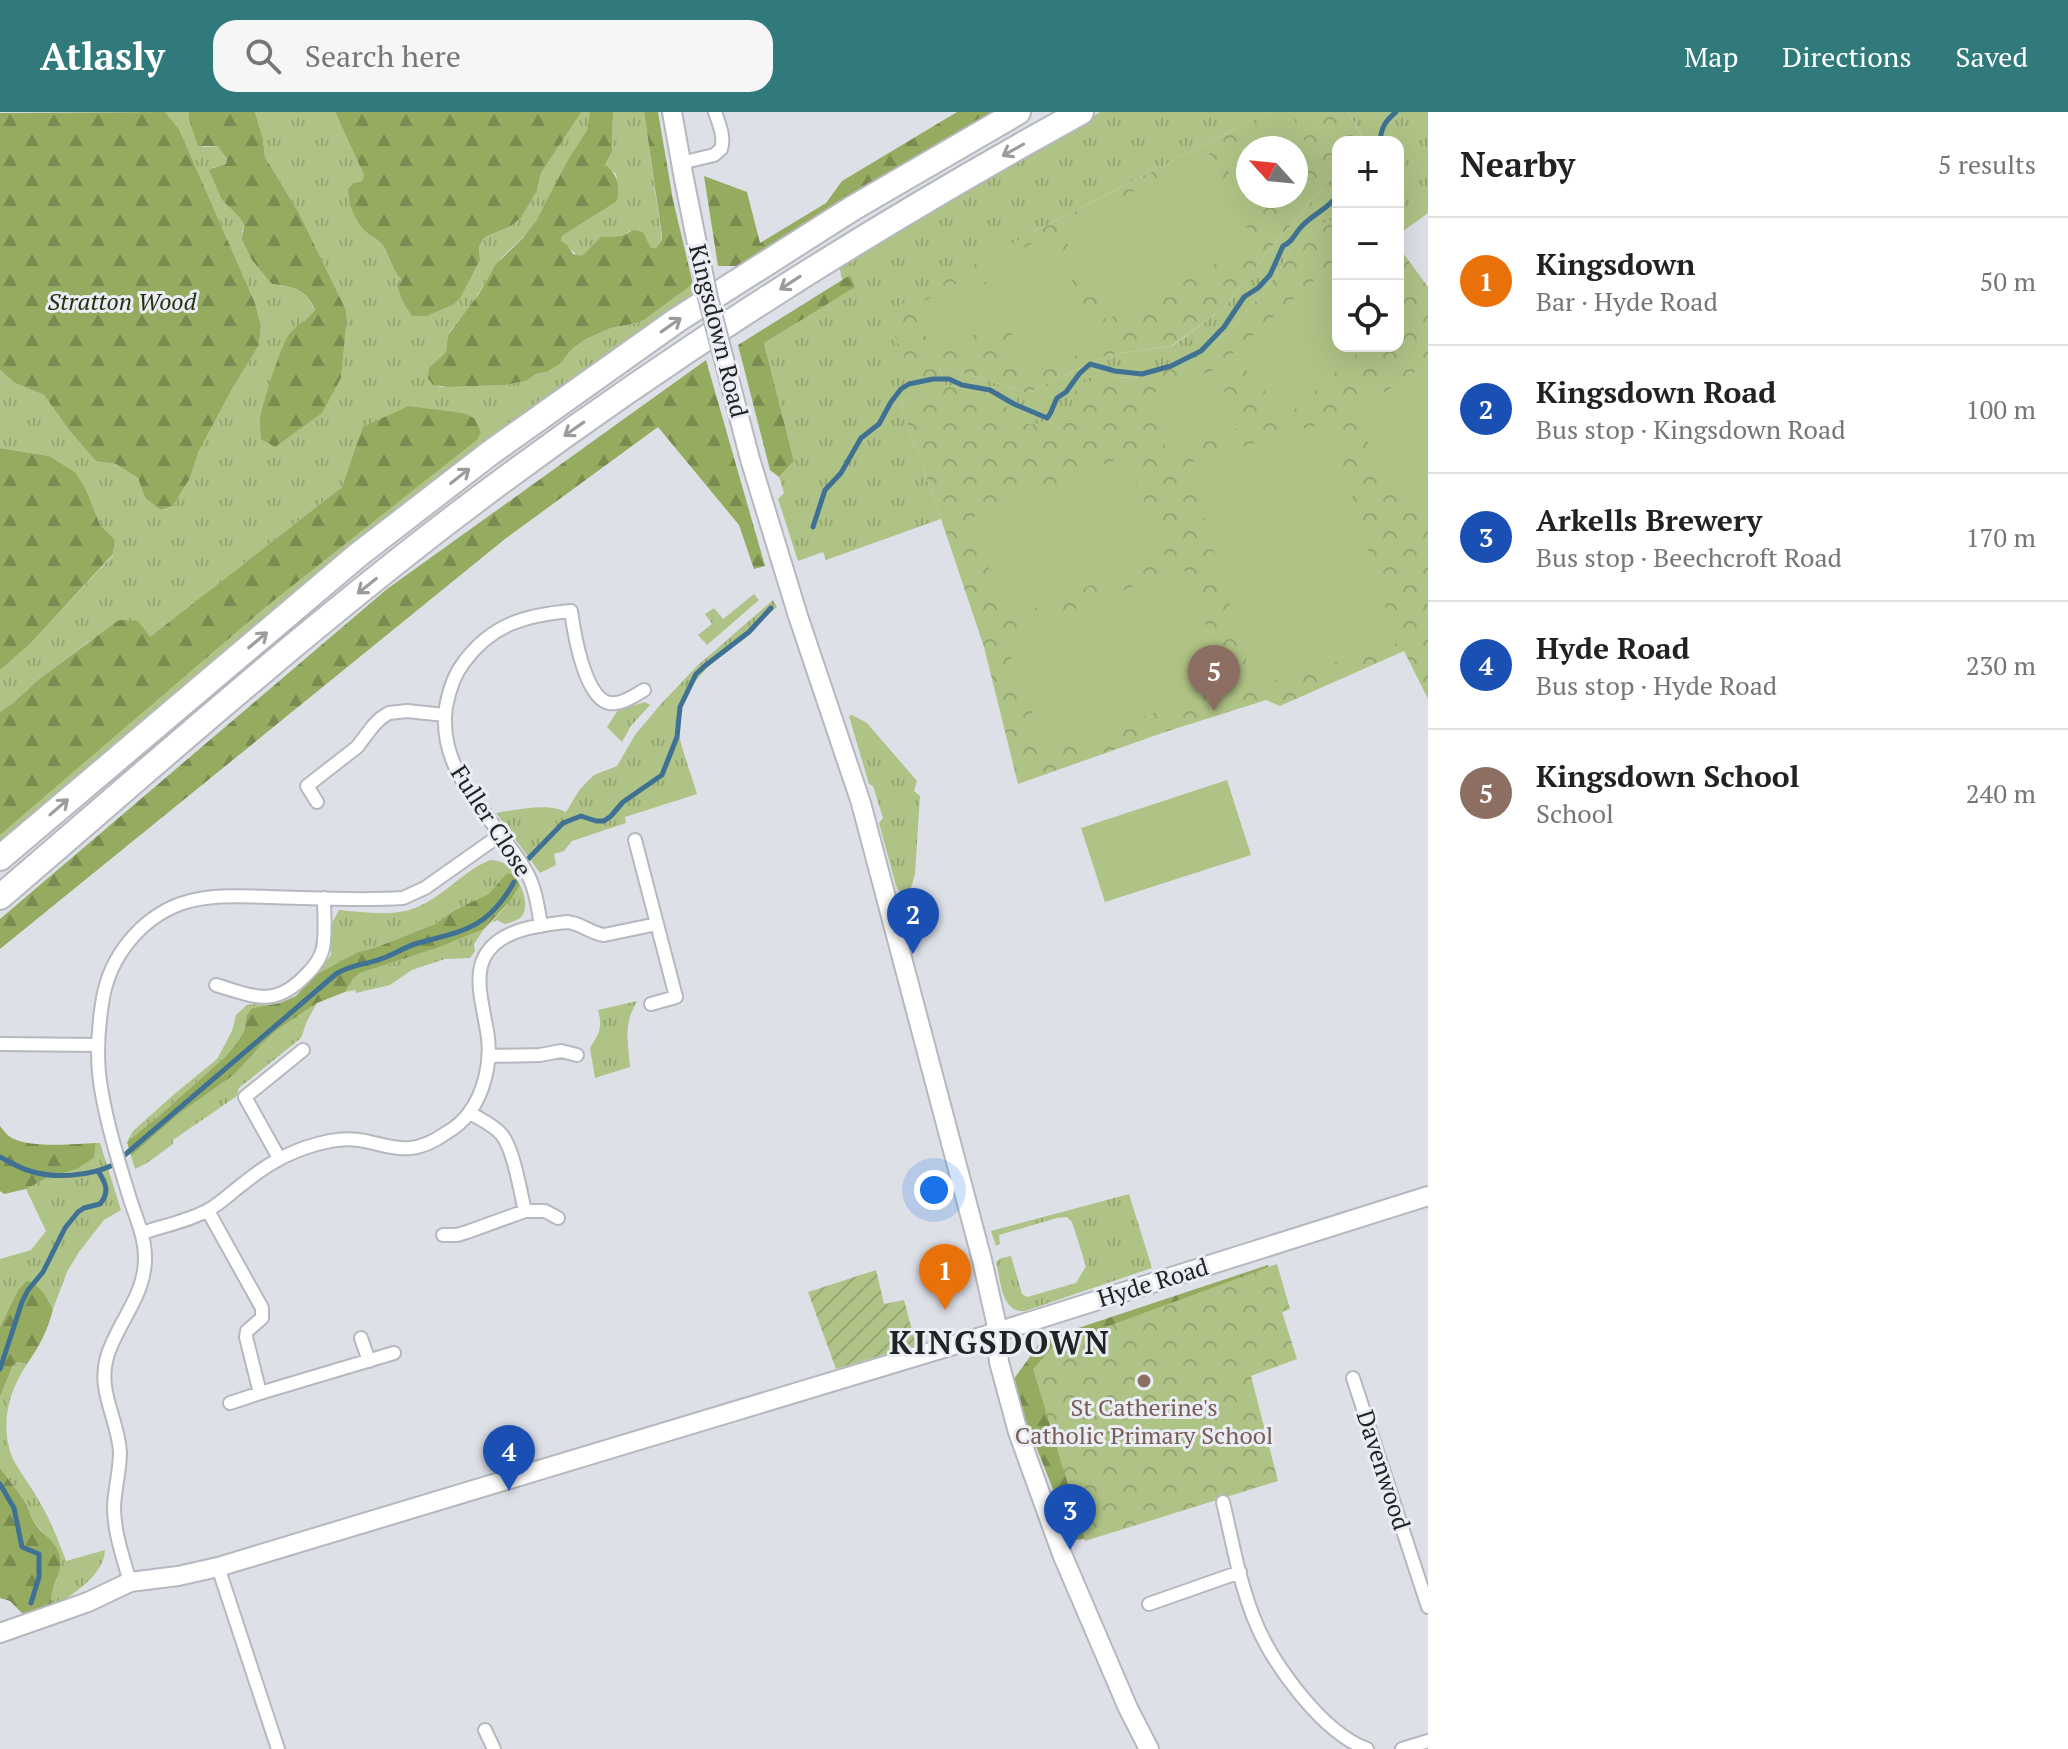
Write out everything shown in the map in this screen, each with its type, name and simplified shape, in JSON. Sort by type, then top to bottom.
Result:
[{"type":"highway","points":[[0,858],[358,555],[490,453],[677,320],[853,208],[1018,112]]},
{"type":"highway","points":[[0,897],[289,649],[448,522],[570,431],[688,349],[852,244],[1081,112]]},
{"type":"main road","name":"Kingsdown Road","points":[[672,112],[708,298],[750,459],[798,616],[861,803],[982,1260],[997,1332],[999,1364],[1014,1421],[1062,1554],[1128,1708],[1149,1749]]},
{"type":"main road","name":"Hyde Road","points":[[0,1633],[88,1602],[130,1582],[218,1567],[997,1332],[1428,1196]]},
{"type":"street","points":[[682,171],[721,149],[722,133],[715,112]]},
{"type":"street","name":"Fuller Close","points":[[541,926],[528,875],[452,762],[445,737],[445,715],[457,672],[478,645],[517,620],[571,611],[579,658],[601,700],[618,703],[644,690]]},
{"type":"street","points":[[317,802],[307,786],[357,747],[381,718],[399,711],[445,715]]},
{"type":"street","points":[[130,1582],[115,1526],[115,1489],[120,1453],[104,1379],[107,1356],[142,1282],[146,1260],[142,1233],[100,1086],[98,1045],[107,978],[121,952],[151,920],[178,905],[225,896],[403,898],[425,888],[500,835]]},
{"type":"street","points":[[635,840],[676,997],[651,1004]]},
{"type":"street","points":[[216,985],[263,997],[280,995],[292,988],[314,966],[322,952],[324,898]]},
{"type":"street","points":[[142,1233],[208,1211],[279,1158],[316,1144],[349,1138],[397,1149],[418,1148],[440,1138],[470,1113],[482,1086],[489,1056],[478,991],[480,967],[493,945],[514,932],[541,926],[574,922],[604,935],[657,924]]},
{"type":"street","points":[[0,1044],[98,1045]]},
{"type":"street","points":[[279,1158],[245,1097],[303,1050]]},
{"type":"street","points":[[489,1056],[540,1055],[561,1051],[577,1055]]},
{"type":"street","points":[[470,1113],[495,1128],[507,1144],[525,1211]]},
{"type":"street","points":[[208,1211],[262,1308],[262,1318],[247,1331],[246,1337],[260,1393]]},
{"type":"street","points":[[443,1235],[467,1232],[525,1211],[545,1211],[558,1218]]},
{"type":"street","points":[[361,1338],[369,1361]]},
{"type":"street","points":[[230,1403],[394,1353]]},
{"type":"street","name":"Davenwood","points":[[1353,1378],[1428,1607]]},
{"type":"street","points":[[1223,1502],[1251,1611],[1271,1652],[1298,1691],[1325,1722],[1349,1741],[1367,1749]]},
{"type":"street","points":[[218,1567],[278,1749]]},
{"type":"street","points":[[1149,1604],[1240,1572]]},
{"type":"street","points":[[485,1730],[494,1749]]},
{"type":"street","points":[[1402,1749],[1428,1741]]},
{"type":"green space","points":[[165,112],[189,112],[189,119],[203,147],[218,146],[223,152],[227,164],[221,168],[213,167],[222,200],[244,225],[242,232],[272,284],[298,290],[311,303],[315,311],[303,321],[341,377],[346,310],[299,213],[265,157],[255,112],[335,112],[364,175],[362,181],[353,183],[348,189],[359,223],[382,244],[401,279],[400,283],[461,297],[480,260],[479,247],[483,239],[521,218],[537,191],[541,173],[578,115],[590,112],[587,130],[531,230],[502,257],[448,335],[446,352],[434,363],[439,387],[506,385],[526,381],[560,364],[572,349],[586,339],[611,328],[644,320],[693,284],[694,295],[0,847],[0,835],[267,606],[477,440],[408,406],[364,427],[342,487],[149,638],[91,640],[0,712],[0,670],[30,644],[113,555],[115,541],[100,525],[88,494],[49,456],[0,448],[0,370],[15,383],[44,395],[96,460],[116,464],[138,478],[145,498],[162,510],[173,506],[190,478],[197,452],[259,345],[261,324],[255,303],[179,129]]},
{"type":"green space","name":"Stratton Wood","points":[[165,112],[179,129],[255,303],[261,325],[259,345],[198,452],[190,478],[173,506],[161,510],[145,498],[138,478],[116,464],[96,461],[44,395],[15,383],[0,370],[0,113]]},
{"type":"green space","name":"Stratton Wood","points":[[189,112],[255,112],[265,157],[299,213],[346,310],[341,378],[322,413],[275,447],[261,439],[260,420],[264,403],[288,336],[315,310],[308,298],[298,290],[272,284],[252,260],[242,239],[244,225],[222,200],[209,170],[226,164],[227,159],[218,146],[198,146]]},
{"type":"green space","points":[[335,112],[581,112],[541,173],[537,191],[521,218],[483,239],[479,247],[480,260],[461,297],[454,304],[427,316],[412,316],[397,285],[401,279],[385,248],[362,228],[353,212],[348,189],[353,183],[362,181],[364,175]]},
{"type":"green space","points":[[590,112],[613,112],[612,152],[605,165],[615,176],[618,197],[616,202],[562,236],[561,241],[573,254],[582,256],[601,237],[621,236],[634,230],[643,232],[651,248],[656,248],[662,236],[644,112],[658,112],[673,200],[693,284],[644,320],[611,328],[586,339],[572,349],[560,364],[526,381],[506,385],[433,385],[428,378],[429,368],[446,352],[448,335],[479,294],[496,264],[536,221],[587,130]]},
{"type":"green space","points":[[613,112],[644,112],[662,240],[656,248],[651,248],[648,241],[630,231],[621,236],[607,237],[578,256],[561,241],[562,236],[616,202],[619,191],[616,174],[605,165],[612,152]]},
{"type":"green space","points":[[957,112],[992,112],[851,195],[796,237],[739,266],[718,266],[704,176],[747,192],[760,243],[826,203],[842,181]]},
{"type":"green space","points":[[1100,112],[1268,112],[1028,235],[919,392],[900,403],[941,519],[826,560],[823,552],[798,561],[778,499],[784,493],[779,477],[794,461],[764,343],[854,287],[850,275],[842,280],[839,264]]},
{"type":"green space","points":[[1268,112],[1348,112],[1362,136],[1332,136],[1332,178],[1308,205],[1308,136],[1236,136],[1236,208],[1306,208],[1224,308],[1171,346],[1108,355],[1027,393],[939,368],[944,385],[986,393],[1031,425],[1067,416],[1073,410],[1072,394],[1084,382],[1140,377],[1186,360],[1227,333],[1269,286],[1293,247],[1313,227],[1332,220],[1332,352],[1404,352],[1404,254],[1428,287],[1428,699],[1404,651],[1280,706],[1266,700],[1018,784],[984,647],[900,403],[919,392],[885,313],[1028,235]]},
{"type":"green space","points":[[1348,112],[1428,112],[1428,213],[1404,231],[1404,136],[1363,136]]},
{"type":"green space","points":[[1291,114],[1302,136],[1249,136]]},
{"type":"green space","points":[[1236,143],[1236,186],[1218,152]]},
{"type":"green space","points":[[1209,153],[1255,243],[1106,320],[1060,229]]},
{"type":"green space","points":[[1332,178],[1332,222],[1293,247],[1269,286],[1227,333],[1186,360],[1140,377],[1110,378],[1067,416],[1031,426],[986,393],[944,385],[939,367],[1027,393],[1108,355],[1172,346],[1224,308]]},
{"type":"green space","points":[[1049,235],[1103,342],[1033,377],[979,270]]},
{"type":"green space","points":[[978,272],[1003,319],[936,355],[911,308]]},
{"type":"green space","points":[[850,275],[855,287],[764,343],[794,461],[779,477],[770,470],[738,345]]},
{"type":"green space","points":[[1319,276],[1332,291],[1332,352],[1358,352],[1287,416],[1232,354]]},
{"type":"green space","points":[[706,360],[765,566],[754,569],[739,525],[658,427],[505,539],[0,949],[0,919],[387,589]]},
{"type":"green space","points":[[1428,363],[1428,531],[1350,415]]},
{"type":"green space","points":[[1216,369],[1238,428],[1168,454],[1147,395]]},
{"type":"green space","points":[[408,406],[463,413],[474,418],[481,432],[477,440],[267,606],[0,835],[0,712],[119,620],[138,621],[150,637],[342,487],[363,427]]},
{"type":"green space","points":[[1330,421],[1396,644],[1254,687],[1188,463]]},
{"type":"green space","points":[[0,448],[49,456],[76,473],[100,525],[115,540],[113,554],[30,644],[0,670]]},
{"type":"green space","points":[[1126,456],[1165,556],[1009,618],[970,518]]},
{"type":"green space","points":[[1183,567],[1228,684],[1048,754],[1003,637]]},
{"type":"green space","points":[[754,594],[759,600],[707,645],[698,635],[712,624],[705,614],[714,608],[723,619]]},
{"type":"green space","points":[[773,600],[777,607],[716,658],[690,689],[681,706],[677,728],[697,794],[625,817],[626,823],[572,841],[564,851],[554,854],[556,865],[540,873],[496,813],[541,807],[566,812],[580,789],[594,775],[617,766],[635,735],[697,666]]},
{"type":"green space","points":[[645,702],[650,705],[631,726],[622,742],[607,727],[618,710]]},
{"type":"green space","points":[[849,716],[867,723],[917,781],[914,791],[920,796],[915,874],[911,888],[902,896],[896,886],[879,823],[883,818],[873,786],[869,784]]},
{"type":"green space","points":[[1227,780],[1251,855],[1105,902],[1081,828]]},
{"type":"green space","points":[[490,860],[504,864],[514,874],[507,873],[490,894],[455,910],[435,924],[358,952],[315,975],[331,955],[330,923],[339,910],[368,913],[406,911],[435,897]]},
{"type":"green space","points":[[507,873],[514,874],[520,885],[511,900],[484,929],[360,973],[345,992],[317,1003],[277,1030],[235,1074],[179,1114],[131,1156],[127,1142],[225,1057],[244,1031],[247,1014],[252,1008],[280,1003],[296,996],[315,975],[358,952],[435,924],[455,910],[489,894]]},
{"type":"green space","points":[[520,885],[525,903],[522,916],[506,924],[497,920],[491,923],[511,900]]},
{"type":"green space","points":[[484,929],[474,944],[475,951],[470,958],[445,959],[412,970],[390,985],[356,993],[355,990],[345,992],[360,973]]},
{"type":"green space","points":[[637,1001],[628,1025],[630,1067],[595,1078],[590,1048],[599,1030],[598,1010]]},
{"type":"green space","points":[[317,1003],[301,1038],[239,1088],[237,1096],[135,1169],[131,1156],[179,1114],[235,1074],[277,1030]]},
{"type":"green space","points":[[247,1005],[270,1005],[252,1008],[247,1014],[244,1031],[225,1057],[127,1142],[133,1131],[217,1059],[232,1031],[236,1015]]},
{"type":"green space","points":[[0,1126],[12,1138],[31,1144],[96,1143],[94,1158],[77,1169],[4,1194],[0,1191]]},
{"type":"green space","points":[[96,1143],[100,1143],[121,1210],[104,1220],[79,1252],[67,1272],[53,1309],[42,1292],[26,1281],[18,1290],[0,1327],[0,1259],[31,1250],[46,1231],[26,1189],[47,1178],[77,1169],[94,1158]]},
{"type":"green space","points":[[1129,1194],[1152,1268],[1025,1311],[1011,1307],[1003,1294],[999,1278],[996,1262],[1001,1258],[1011,1256],[1022,1294],[1027,1297],[1076,1283],[1086,1266],[1072,1222],[1067,1217],[999,1235],[1000,1244],[996,1246],[991,1231]]},
{"type":"green space","name":"St Catherine's Catholic Primary School","points":[[1277,1264],[1290,1309],[1282,1312],[1297,1359],[1251,1376],[1278,1481],[1085,1541],[1033,1369],[1054,1346]]},
{"type":"green space","points":[[1268,1265],[1272,1277],[1093,1538],[1073,1540],[1011,1383],[1042,1340]]},
{"type":"green space","points":[[876,1270],[884,1304],[904,1300],[916,1345],[836,1369],[808,1292]]},
{"type":"green space","points":[[26,1281],[38,1288],[53,1309],[35,1351],[27,1364],[18,1362],[13,1365],[0,1397],[0,1327],[18,1290]]},
{"type":"green space","points":[[18,1362],[27,1364],[15,1386],[6,1421],[12,1457],[46,1514],[66,1561],[105,1550],[93,1576],[52,1607],[50,1595],[57,1579],[54,1545],[34,1522],[23,1499],[0,1468],[0,1397],[13,1365]]},
{"type":"green space","points":[[0,1468],[23,1499],[34,1522],[56,1547],[60,1558],[52,1607],[24,1615],[10,1601],[0,1598]]},
{"type":"waterway","points":[[1381,136],[1384,125],[1396,112]]},
{"type":"waterway","points":[[813,527],[825,490],[841,473],[861,438],[879,424],[901,389],[909,384],[949,379],[962,385],[990,390],[1047,418],[1057,398],[1090,364],[1142,374],[1171,366],[1201,351],[1224,327],[1244,297],[1270,275],[1283,246],[1332,202]]},
{"type":"waterway","points":[[528,859],[563,823],[581,816],[604,821],[623,802],[662,775],[677,737],[680,707],[696,674],[749,632],[771,608]]},
{"type":"waterway","points":[[0,1157],[26,1170],[61,1176],[83,1174],[113,1165],[336,974],[474,925],[495,909],[514,882]]},
{"type":"waterway","points":[[0,1369],[22,1302],[43,1272],[65,1228],[78,1212],[103,1200],[106,1188],[98,1171]]},
{"type":"waterway","points":[[0,1484],[14,1508],[22,1547],[39,1554],[39,1577],[31,1603]]},
{"type":"place","name":"Kingsdown School","points":[[1214,711]]},
{"type":"place","name":"Kingsdown Road","points":[[913,954]]},
{"type":"place","name":"Kingsdown","points":[[945,1310]]},
{"type":"place","name":"St Catherine's Catholic Primary School","points":[[1144,1381]]},
{"type":"place","name":"Hyde Road","points":[[509,1491]]},
{"type":"place","name":"Arkells Brewery","points":[[1070,1550]]},
{"type":"district","name":"KINGSDOWN","points":[[1000,1343]]}]
